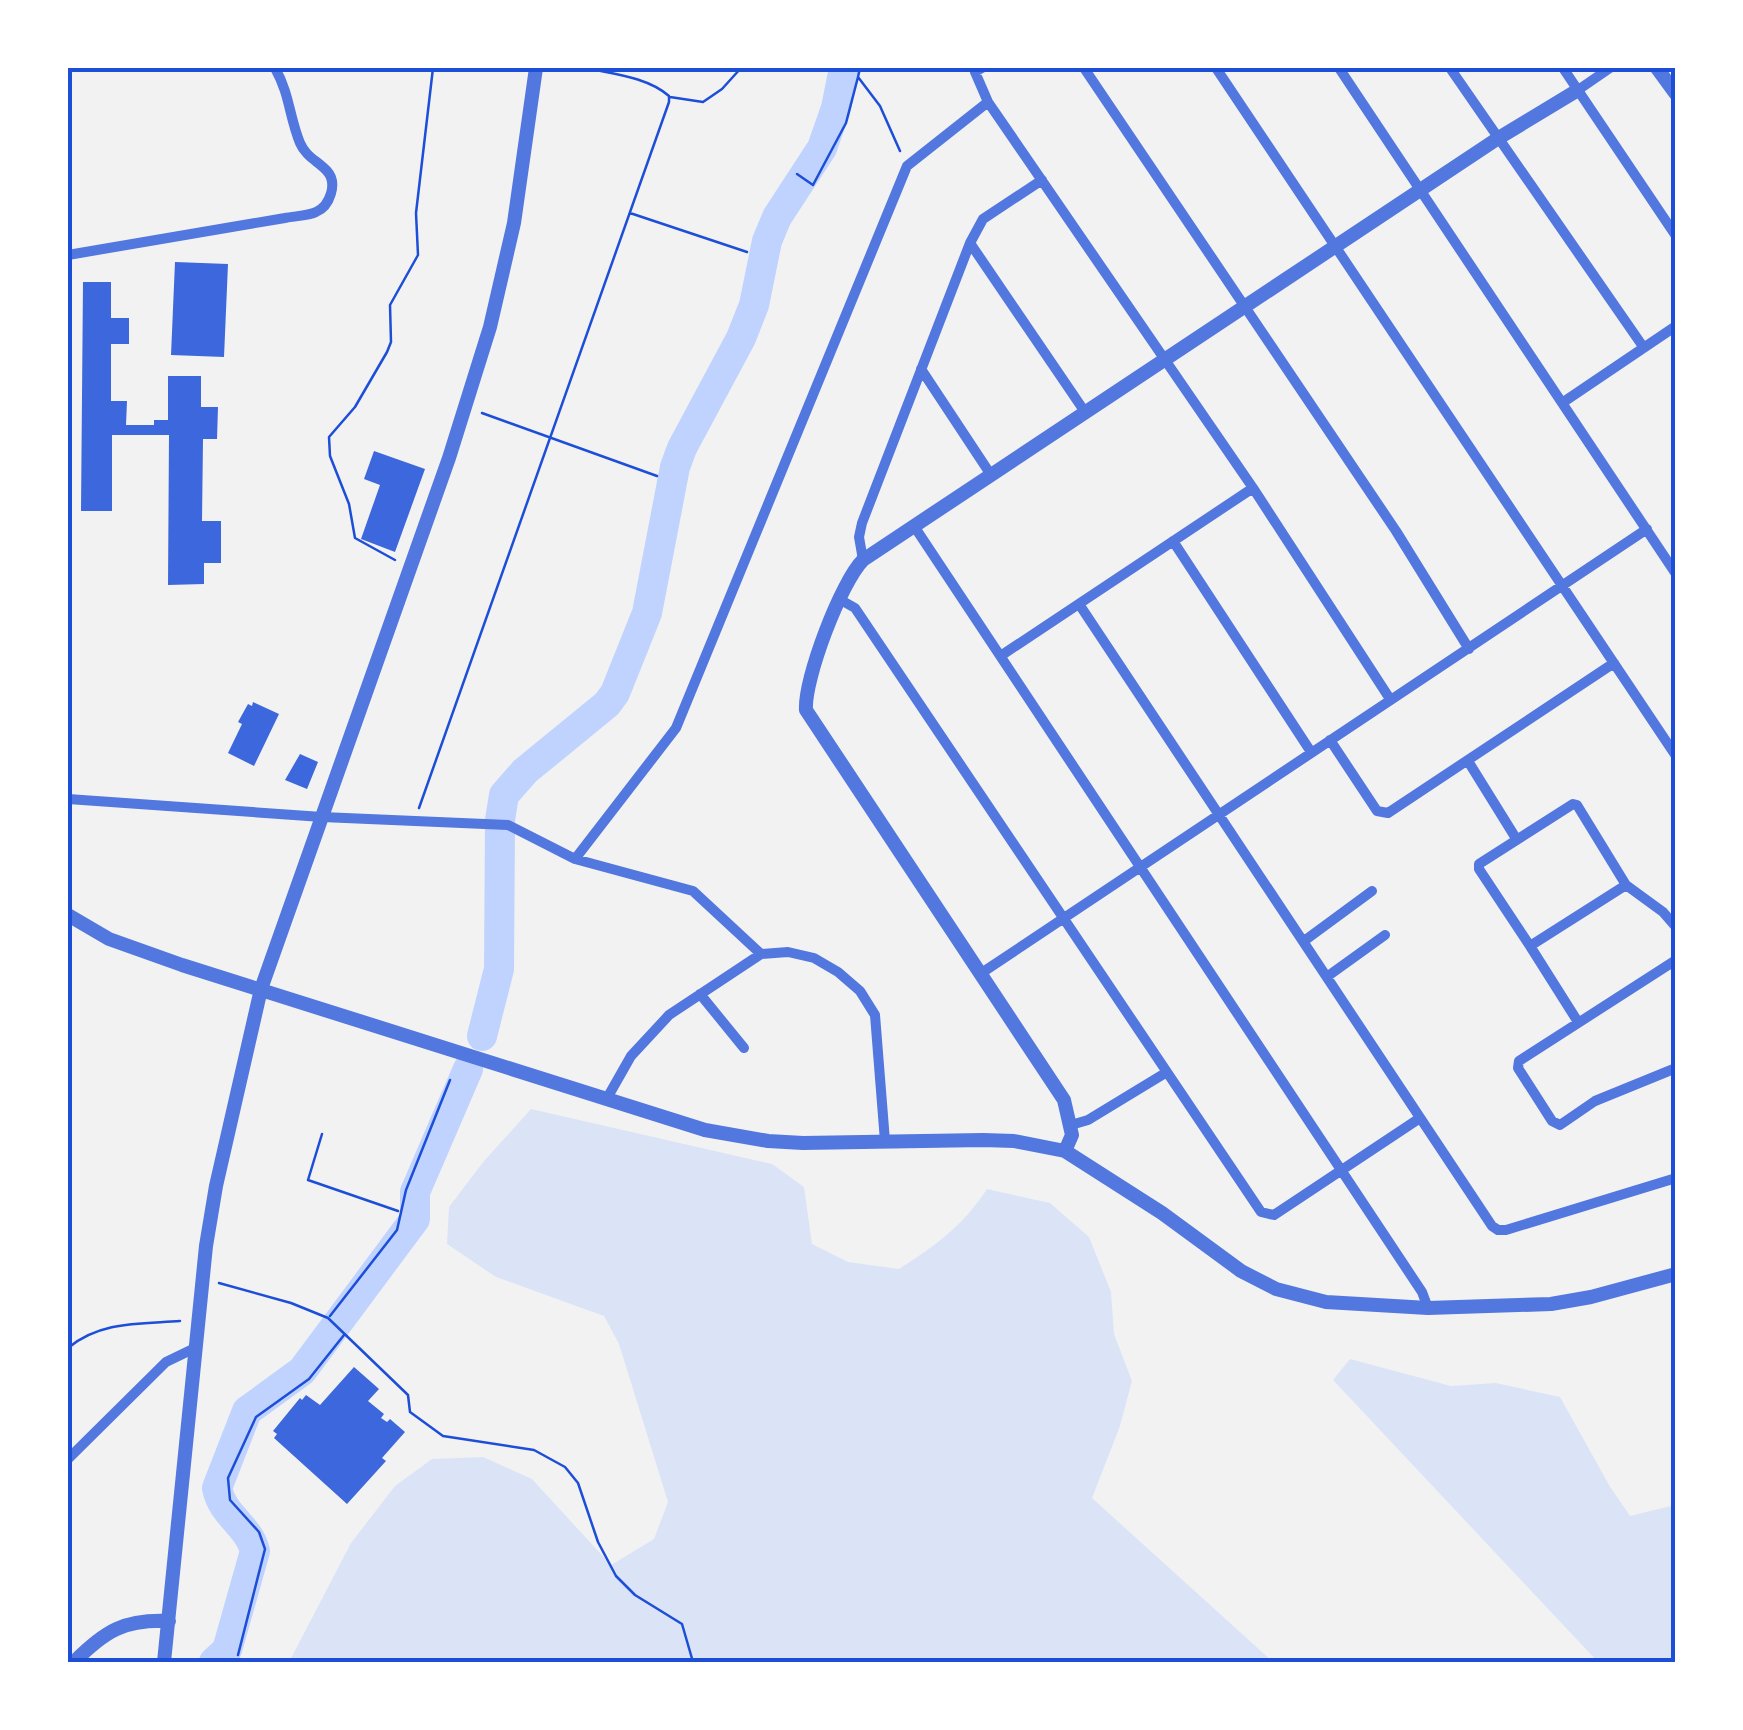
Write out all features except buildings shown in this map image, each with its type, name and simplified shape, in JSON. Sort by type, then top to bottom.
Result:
[{"type":"street","points":[[68,255],[285,218],[316,212],[322,207],[333,187],[331,178],[299,142],[288,92],[275,68]]},
{"type":"street","points":[[164,1662],[202,1281],[216,1186],[261,990],[466,408],[502,282],[536,68]]},
{"type":"street","points":[[982,68],[975,72],[988,102],[1253,488],[1390,699]]},
{"type":"street","points":[[1084,68],[1396,531],[1469,649]]},
{"type":"street","points":[[1216,68],[1614,664],[1671,741],[1676,756]]},
{"type":"street","points":[[1339,68],[1676,574]]},
{"type":"street","points":[[1450,68],[1644,348]]},
{"type":"street","points":[[1563,68],[1676,236]]},
{"type":"street","points":[[1065,1151],[1072,1135],[1064,1100],[806,710],[811,676],[850,574],[862,560],[1497,138],[1610,68]]},
{"type":"street","points":[[1658,68],[1676,94]]},
{"type":"street","points":[[575,860],[676,728],[907,166],[988,102]]},
{"type":"street","points":[[862,560],[862,523],[970,242],[984,219],[1042,180]]},
{"type":"street","points":[[970,242],[1086,412]]},
{"type":"street","points":[[1562,403],[1676,326]]},
{"type":"street","points":[[921,370],[991,475]]},
{"type":"street","points":[[1002,655],[1253,488]]},
{"type":"street","points":[[914,526],[1342,1170],[1422,1292],[1428,1308]]},
{"type":"street","points":[[980,974],[1647,530]]},
{"type":"street","points":[[1174,541],[1311,752]]},
{"type":"street","points":[[839,599],[855,608],[1261,1212],[1274,1215],[1420,1118]]},
{"type":"street","points":[[1080,604],[1498,1230],[1676,1178]]},
{"type":"street","points":[[1330,740],[1377,811],[1388,813],[1614,664]]},
{"type":"street","points":[[1468,761],[1517,840]]},
{"type":"street","points":[[68,799],[508,825],[575,860],[692,891],[762,954]]},
{"type":"street","points":[[1578,1022],[1480,869],[1482,861],[1577,805],[1582,807],[1626,884],[1664,912],[1676,927]]},
{"type":"street","points":[[1530,946],[1626,884]]},
{"type":"street","points":[[1304,941],[1372,891]]},
{"type":"street","points":[[68,915],[109,939],[705,1130],[768,1141],[1014,1141],[1065,1151],[1162,1213],[1241,1272],[1276,1289],[1326,1302],[1428,1308],[1551,1304],[1676,1274]]},
{"type":"street","points":[[1328,976],[1386,935]]},
{"type":"street","points":[[606,1100],[631,1056],[669,1014],[762,954],[788,952],[814,958],[860,990],[875,1015],[886,1141]]},
{"type":"street","points":[[1676,960],[1519,1061],[1518,1068],[1552,1120],[1560,1125],[1595,1102],[1676,1068]]},
{"type":"street","points":[[700,994],[744,1048]]},
{"type":"street","points":[[1071,1125],[1088,1120],[1167,1072]]},
{"type":"street","points":[[68,1459],[166,1362],[195,1348]]},
{"type":"street","points":[[74,1662],[115,1628],[142,1620],[169,1620]]},
{"type":"path","points":[[411,567],[355,538],[328,444],[332,431],[355,407],[387,352],[391,342],[390,304],[418,255],[416,213],[433,68]]},
{"type":"path","points":[[586,68],[645,82],[668,96],[703,102],[741,68]]},
{"type":"path","points":[[797,174],[813,186],[846,122],[860,68]]},
{"type":"path","points":[[858,77],[880,106],[907,166]]},
{"type":"path","points":[[414,822],[668,96]]},
{"type":"path","points":[[630,213],[747,252]]},
{"type":"path","points":[[466,408],[657,476]]},
{"type":"path","points":[[328,1318],[397,1230],[406,1190],[450,1080]]},
{"type":"path","points":[[322,1134],[308,1180],[401,1212]]},
{"type":"path","points":[[202,1281],[258,1294],[328,1318],[408,1395],[410,1412],[436,1433],[534,1450],[565,1467],[578,1482],[598,1542],[616,1576],[635,1596],[682,1624],[693,1662]]},
{"type":"path","points":[[68,1348],[80,1338],[107,1327],[198,1320]]},
{"type":"path","points":[[238,1655],[265,1548],[259,1532],[230,1500],[228,1478],[256,1416],[309,1379],[344,1334]]},
{"type":"shaded area","points":[[531,1109],[772,1164],[804,1187],[812,1244],[848,1262],[899,1269],[948,1234],[987,1189],[1050,1203],[1089,1237],[1111,1292],[1114,1334],[1132,1381],[1120,1426],[1092,1498],[1273,1662],[289,1662],[351,1543],[395,1486],[432,1459],[483,1457],[532,1479],[611,1565],[654,1539],[668,1502],[619,1344],[604,1316],[496,1277],[447,1244],[449,1207]]},
{"type":"shaded area","points":[[1350,1359],[1451,1386],[1496,1383],[1560,1397],[1630,1516],[1675,1505],[1675,1662],[1598,1662],[1333,1380]]},
{"type":"waterway","points":[[482,1036],[499,969],[500,820],[504,795],[525,771],[607,704],[615,693],[647,613],[675,467],[741,338],[754,305],[767,241],[777,217],[822,148],[844,68]]},
{"type":"waterway","points":[[214,1662],[227,1650],[255,1551],[247,1534],[224,1506],[217,1488],[247,1411],[302,1371],[415,1219],[415,1192],[468,1069]]}]
